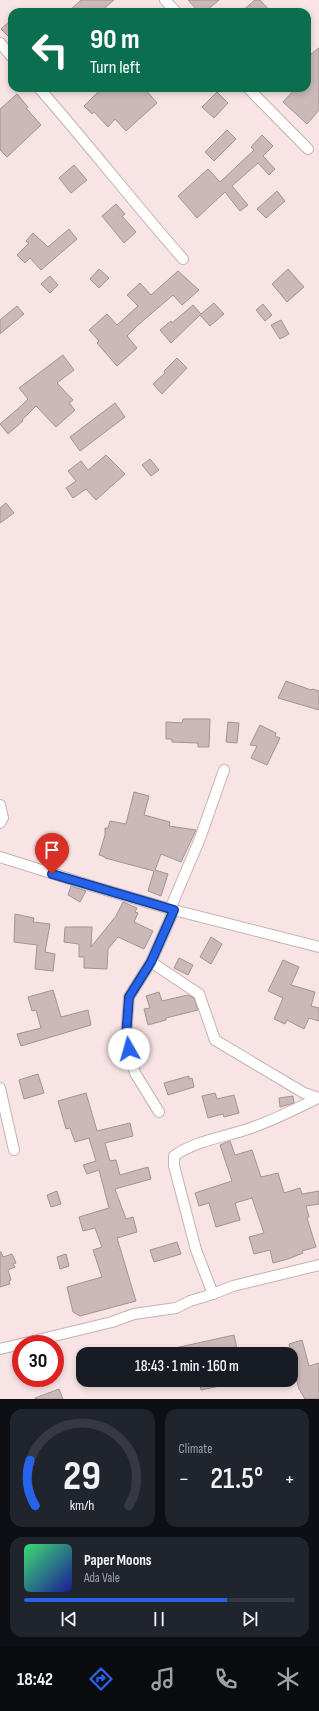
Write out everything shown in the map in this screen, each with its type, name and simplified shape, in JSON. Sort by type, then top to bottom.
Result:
[{"type":"street","points":[[165,0],[172,8]]},
{"type":"street","points":[[0,43],[8,52]]},
{"type":"street","points":[[42,92],[81,136],[119,185],[183,259]]},
{"type":"street","points":[[252,92],[308,149]]},
{"type":"street","points":[[159,1112],[135,1073],[126,1037],[129,997],[151,962],[199,841],[224,770]]},
{"type":"street","points":[[0,805],[3,818],[0,823]]},
{"type":"street","points":[[0,857],[172,909],[319,947]]},
{"type":"street","points":[[151,962],[199,994],[215,1040],[304,1093],[319,1098]]},
{"type":"street","points":[[0,1088],[4,1130],[14,1150]]},
{"type":"street","points":[[214,1294],[196,1250],[174,1166],[174,1156],[179,1152],[206,1141],[250,1129],[319,1098]]},
{"type":"street","points":[[59,1335],[105,1324],[134,1314],[176,1308],[190,1301],[214,1294],[232,1286],[319,1265]]},
{"type":"street","points":[[0,1349],[12,1346]]},
{"type":"building","points":[[81,0],[114,0],[105,8],[72,8]]},
{"type":"building","points":[[188,0],[219,0],[210,8],[195,8]]},
{"type":"building","points":[[255,0],[260,0],[267,8],[246,8]]},
{"type":"building","points":[[8,23],[8,36],[1,29]]},
{"type":"building","points":[[319,48],[319,110],[307,124],[283,102],[292,92],[311,92],[311,54]]},
{"type":"building","points":[[98,92],[147,92],[157,103],[126,131],[115,119],[108,127],[94,112],[92,114],[84,106]]},
{"type":"building","points":[[217,92],[228,103],[214,118],[202,107]]},
{"type":"building","points":[[17,94],[28,107],[26,108],[41,125],[7,157],[0,150],[0,109]]},
{"type":"building","points":[[227,130],[236,139],[214,161],[205,152]]},
{"type":"building","points":[[262,135],[273,146],[263,156],[275,169],[269,175],[258,163],[232,186],[248,205],[240,211],[225,192],[197,218],[178,196],[208,169],[220,182],[254,150],[251,147]]},
{"type":"building","points":[[74,165],[87,180],[71,193],[59,178]]},
{"type":"building","points":[[277,191],[285,201],[266,218],[257,209]]},
{"type":"building","points":[[116,204],[125,214],[122,216],[136,232],[124,243],[102,216]]},
{"type":"building","points":[[69,229],[77,239],[41,270],[30,258],[25,263],[17,255],[29,243],[26,241],[33,233],[48,247]]},
{"type":"building","points":[[99,269],[109,278],[99,288],[90,279]]},
{"type":"building","points":[[288,269],[304,287],[287,302],[272,284]]},
{"type":"building","points":[[178,271],[199,290],[182,305],[173,295],[138,325],[127,336],[137,348],[117,366],[97,343],[99,341],[89,330],[107,314],[117,325],[138,306],[127,295],[140,283],[151,295]]},
{"type":"building","points":[[50,276],[58,285],[50,293],[41,284]]},
{"type":"building","points":[[214,303],[224,314],[210,326],[200,315],[171,343],[160,330],[171,321],[172,323],[193,305],[201,314]]},
{"type":"building","points":[[263,304],[272,315],[265,321],[256,310]]},
{"type":"building","points":[[17,306],[24,314],[0,334],[0,320]]},
{"type":"building","points":[[281,320],[289,334],[280,339],[271,325]]},
{"type":"building","points":[[63,355],[74,370],[57,383],[73,400],[69,403],[75,410],[56,427],[36,406],[22,420],[23,421],[8,434],[0,424],[28,399],[19,388]]},
{"type":"building","points":[[177,358],[187,368],[162,394],[153,384],[165,373],[164,371]]},
{"type":"building","points":[[115,403],[125,417],[80,451],[70,437]]},
{"type":"building","points":[[106,455],[125,474],[96,500],[86,489],[73,498],[66,488],[76,481],[68,471],[81,461],[88,470]]},
{"type":"building","points":[[150,459],[159,470],[151,476],[142,465]]},
{"type":"building","points":[[6,503],[14,513],[0,523],[0,508]]},
{"type":"building","points":[[286,681],[311,690],[319,691],[319,710],[278,698]]},
{"type":"building","points":[[183,719],[210,719],[209,747],[198,747],[198,743],[172,742],[172,739],[166,739],[166,722],[182,723]]},
{"type":"building","points":[[228,722],[239,723],[237,743],[226,742]]},
{"type":"building","points":[[260,725],[276,733],[275,736],[280,738],[267,765],[251,758],[257,746],[250,745]]},
{"type":"building","points":[[134,792],[149,796],[144,815],[170,822],[169,826],[196,830],[181,862],[161,854],[155,870],[168,874],[161,896],[148,891],[154,871],[105,858],[99,855],[105,835],[105,828],[108,828],[110,821],[126,824]]},
{"type":"building","points":[[71,886],[86,891],[80,902],[68,895]]},
{"type":"building","points":[[123,902],[137,908],[135,912],[138,913],[134,922],[153,931],[144,949],[118,937],[108,949],[107,969],[84,968],[84,957],[79,957],[79,944],[64,942],[65,927],[92,927],[91,947],[116,916]]},
{"type":"building","points":[[15,914],[34,918],[33,922],[50,924],[45,952],[55,954],[53,971],[35,969],[37,945],[14,942]]},
{"type":"building","points":[[211,937],[222,944],[211,964],[200,957]]},
{"type":"building","points":[[179,958],[193,965],[188,975],[174,968]]},
{"type":"building","points":[[283,960],[299,967],[291,985],[315,992],[311,1006],[319,1008],[319,1021],[309,1018],[304,1029],[287,1020],[285,1024],[274,1019],[283,998],[268,991]]},
{"type":"building","points":[[53,990],[61,1017],[88,1010],[91,1025],[21,1046],[17,1034],[41,1028],[36,1010],[32,1011],[28,997]]},
{"type":"building","points":[[159,992],[162,1001],[188,995],[194,998],[198,1010],[166,1018],[166,1020],[148,1025],[144,1009],[150,1008],[146,996]]},
{"type":"building","points":[[38,1074],[44,1093],[24,1099],[19,1080]]},
{"type":"building","points":[[189,1076],[189,1079],[192,1078],[194,1087],[168,1095],[164,1083]]},
{"type":"building","points":[[86,1093],[97,1131],[130,1123],[133,1136],[105,1143],[110,1161],[116,1160],[120,1175],[148,1167],[151,1179],[115,1189],[126,1219],[133,1217],[137,1232],[117,1238],[136,1301],[80,1316],[73,1312],[67,1287],[102,1277],[93,1250],[102,1247],[95,1228],[83,1231],[79,1217],[109,1208],[99,1170],[87,1174],[83,1165],[96,1161],[89,1138],[75,1142],[70,1128],[66,1129],[58,1101]]},
{"type":"building","points":[[215,1093],[217,1099],[234,1095],[239,1113],[224,1117],[223,1114],[208,1118],[202,1096]]},
{"type":"building","points":[[293,1096],[294,1103],[280,1107],[279,1098]]},
{"type":"building","points":[[230,1141],[235,1155],[252,1150],[261,1177],[278,1173],[284,1193],[300,1188],[302,1194],[319,1191],[319,1204],[306,1206],[309,1217],[307,1218],[316,1247],[302,1251],[303,1253],[288,1259],[273,1263],[270,1250],[254,1254],[249,1237],[264,1233],[252,1198],[235,1203],[240,1220],[216,1227],[209,1203],[199,1206],[195,1193],[232,1181],[220,1145]]},
{"type":"building","points":[[57,1191],[61,1204],[51,1207],[47,1195]]},
{"type":"building","points":[[177,1242],[181,1254],[154,1262],[150,1250]]},
{"type":"building","points":[[0,1252],[3,1257],[12,1254],[16,1263],[13,1264],[15,1267],[8,1270],[11,1280],[9,1281],[10,1284],[0,1287]]},
{"type":"building","points":[[66,1254],[69,1266],[60,1269],[57,1257]]},
{"type":"building","points":[[234,1335],[237,1347],[180,1347]]},
{"type":"building","points":[[302,1340],[309,1366],[319,1363],[319,1399],[305,1399],[299,1389],[298,1347],[290,1347],[289,1344]]},
{"type":"building","points":[[200,1387],[215,1387],[201,1390]]},
{"type":"building","points":[[59,1389],[63,1399],[35,1399],[35,1398]]},
{"type":"route","points":[[52,874],[174,910],[151,962],[129,997],[126,1037],[129,1049]]}]
